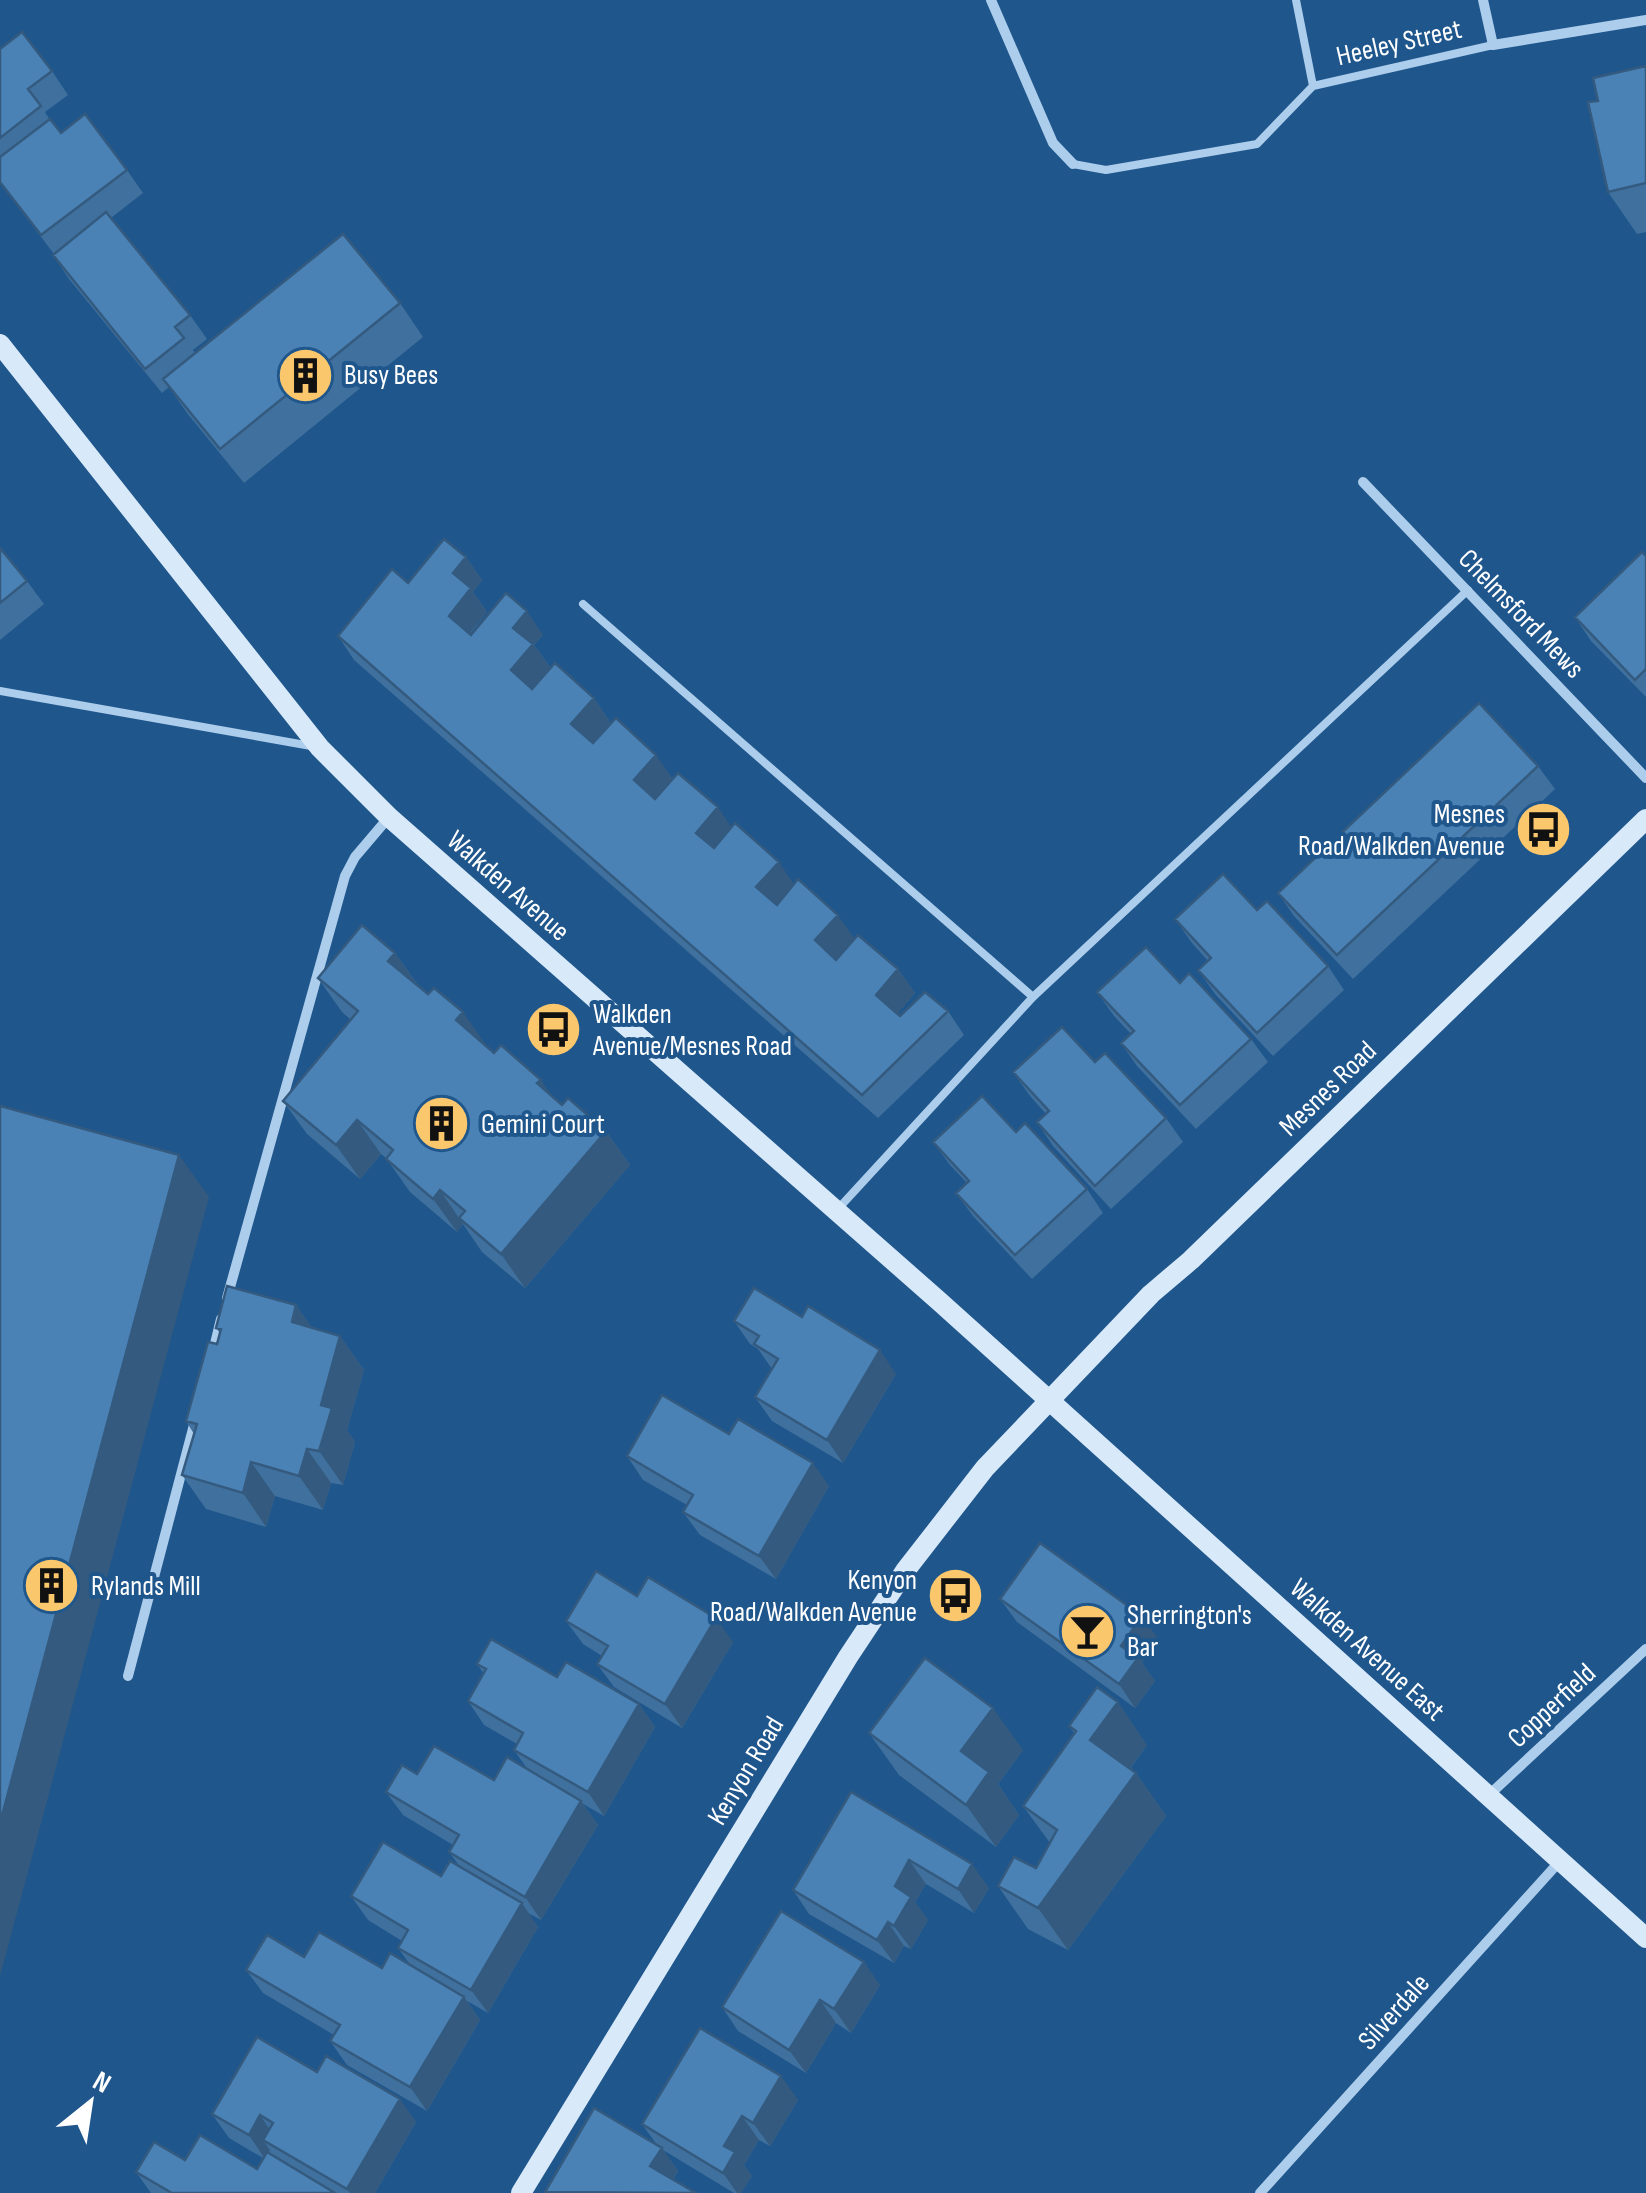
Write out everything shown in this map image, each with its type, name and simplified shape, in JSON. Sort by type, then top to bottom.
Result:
[{"type":"street","name":"Heeley Street","points":[[991,0],[1053,144],[1074,164]]},
{"type":"street","points":[[1484,0],[1493,44]]},
{"type":"street","name":"Heeley Street","points":[[1493,44],[1646,20]]},
{"type":"street","name":"Walkden Avenue","points":[[0,344],[320,748],[389,817],[1051,1401]]},
{"type":"street","name":"Chelmsford Mews","points":[[1363,482],[1646,778]]},
{"type":"street","points":[[209,1367],[345,876],[355,857],[389,817]]},
{"type":"street","name":"Mesnes Road","points":[[1051,1401],[1151,1294],[1191,1260],[1646,820]]},
{"type":"street","name":"Walkden Avenue East","points":[[1051,1401],[1646,1938]]},
{"type":"street","name":"Kenyon Road","points":[[520,2193],[848,1656],[905,1571],[985,1468],[1051,1401]]},
{"type":"street","points":[[128,1676],[199,1405]]},
{"type":"street","name":"Copperfield","points":[[1489,1795],[1646,1649]]},
{"type":"street","name":"Silverdale","points":[[1260,2193],[1560,1860]]},
{"type":"lane","points":[[1296,0],[1313,86]]},
{"type":"lane","name":"Heeley Street","points":[[1074,164],[1106,170],[1257,144],[1313,86],[1493,44]]},
{"type":"lane","points":[[836,1211],[1033,997],[1468,590]]},
{"type":"lane","points":[[583,604],[1033,997]]},
{"type":"lane","points":[[0,691],[320,748]]},
{"type":"building","points":[[22,32],[52,71],[28,89],[41,106],[0,138],[0,49]]},
{"type":"building","points":[[1646,66],[1646,183],[1608,192],[1588,102],[1598,101],[1593,78]]},
{"type":"building","points":[[85,114],[127,170],[41,235],[0,182],[0,157],[50,119],[61,133]]},
{"type":"building","points":[[106,212],[190,315],[175,327],[184,338],[145,369],[53,255]]},
{"type":"building","points":[[343,234],[400,303],[220,449],[163,379]]},
{"type":"building","points":[[444,539],[466,557],[453,573],[471,588],[449,616],[471,635],[506,593],[527,611],[513,628],[533,644],[511,670],[532,689],[555,663],[594,698],[571,724],[593,743],[616,718],[656,755],[634,780],[655,799],[678,773],[718,807],[696,833],[714,848],[735,823],[779,862],[756,887],[777,905],[798,879],[838,915],[815,940],[836,960],[858,935],[898,969],[876,995],[900,1016],[925,992],[948,1011],[862,1095],[338,636],[392,569],[408,583]]},
{"type":"building","points":[[0,548],[27,581],[0,603]]},
{"type":"building","points":[[1642,552],[1646,556],[1646,669],[1635,680],[1575,617]]},
{"type":"building","points":[[1479,703],[1538,766],[1337,955],[1278,893]]},
{"type":"building","points":[[1223,874],[1257,910],[1267,901],[1328,966],[1257,1033],[1198,970],[1211,958],[1175,919]]},
{"type":"building","name":"Gemini Court","points":[[362,925],[395,953],[388,961],[428,994],[434,988],[463,1012],[456,1020],[494,1053],[501,1045],[541,1080],[537,1083],[562,1105],[568,1098],[606,1131],[501,1254],[459,1218],[465,1211],[440,1190],[433,1199],[386,1159],[393,1150],[357,1120],[336,1145],[283,1101],[358,1011],[318,978]]},
{"type":"building","points":[[1146,947],[1180,983],[1189,973],[1251,1039],[1180,1105],[1121,1043],[1134,1031],[1097,992]]},
{"type":"building","points":[[1062,1027],[1095,1062],[1105,1053],[1166,1118],[1095,1186],[1037,1122],[1049,1111],[1013,1072]]},
{"type":"building","points":[[982,1096],[1016,1132],[1025,1123],[1087,1189],[1015,1255],[956,1193],[969,1181],[933,1142]]},
{"type":"building","name":"Rylands Mill","points":[[0,1106],[179,1155],[0,1823]]},
{"type":"building","points":[[227,1286],[296,1305],[292,1322],[340,1336],[321,1405],[332,1408],[319,1451],[307,1449],[299,1476],[251,1462],[243,1493],[182,1475],[197,1424],[186,1421],[208,1342],[217,1344],[221,1329],[216,1328]]},
{"type":"building","points":[[754,1288],[802,1317],[808,1306],[880,1350],[827,1440],[755,1397],[778,1359],[754,1344],[759,1336],[734,1321]]},
{"type":"building","points":[[662,1395],[729,1434],[738,1419],[813,1463],[759,1556],[683,1512],[693,1495],[627,1456]]},
{"type":"building","name":"Sherrington's Bar","points":[[1040,1543],[1142,1616],[1121,1646],[1138,1658],[1119,1684],[1000,1599]]},
{"type":"building","points":[[596,1571],[637,1596],[648,1577],[716,1618],[665,1704],[597,1664],[608,1646],[566,1621]]},
{"type":"building","points":[[491,1639],[557,1677],[566,1662],[639,1704],[588,1792],[514,1750],[523,1733],[468,1701],[486,1669],[477,1664]]},
{"type":"building","points":[[925,1658],[993,1708],[961,1751],[989,1772],[966,1805],[869,1733]]},
{"type":"building","points":[[1097,1687],[1118,1702],[1090,1740],[1136,1773],[1038,1908],[998,1886],[1014,1857],[1036,1868],[1057,1830],[1023,1806],[1076,1731],[1069,1726]]},
{"type":"building","points":[[434,1746],[494,1780],[507,1757],[581,1801],[525,1897],[449,1852],[459,1835],[386,1792],[402,1765],[417,1774]]},
{"type":"building","points":[[851,1792],[972,1864],[958,1889],[909,1860],[895,1886],[911,1897],[894,1926],[888,1922],[877,1940],[793,1890]]},
{"type":"building","points":[[383,1842],[441,1876],[450,1861],[522,1903],[471,1990],[398,1948],[408,1930],[351,1896]]},
{"type":"building","points":[[781,1911],[864,1962],[834,2009],[820,2000],[789,2050],[722,2007]]},
{"type":"building","points":[[319,1932],[382,1968],[390,1953],[464,1997],[410,2087],[330,2041],[340,2025],[246,1970],[267,1935],[304,1957]]},
{"type":"building","points":[[700,2028],[781,2076],[753,2123],[742,2116],[724,2146],[735,2152],[723,2173],[642,2124]]},
{"type":"building","points":[[257,2037],[317,2072],[326,2056],[400,2099],[347,2189],[263,2140],[273,2123],[260,2115],[249,2135],[212,2114]]},
{"type":"building","points":[[594,2108],[662,2148],[650,2166],[696,2193],[545,2192]]},
{"type":"building","points":[[200,2135],[257,2169],[267,2152],[335,2193],[172,2193],[136,2172],[154,2142],[185,2160]]},
{"type":"place","name":"Busy Bees","points":[[305,375]]},
{"type":"place","name":"Mesnes Road/Walkden Avenue","points":[[1544,830]]},
{"type":"place","name":"Walkden Avenue/Mesnes Road","points":[[554,1030]]},
{"type":"place","name":"Gemini Court","points":[[442,1124]]},
{"type":"place","name":"Rylands Mill","points":[[52,1586]]},
{"type":"place","name":"Kenyon Road/Walkden Avenue","points":[[956,1596]]},
{"type":"place","name":"Sherrington's Bar","points":[[1088,1631]]}]
